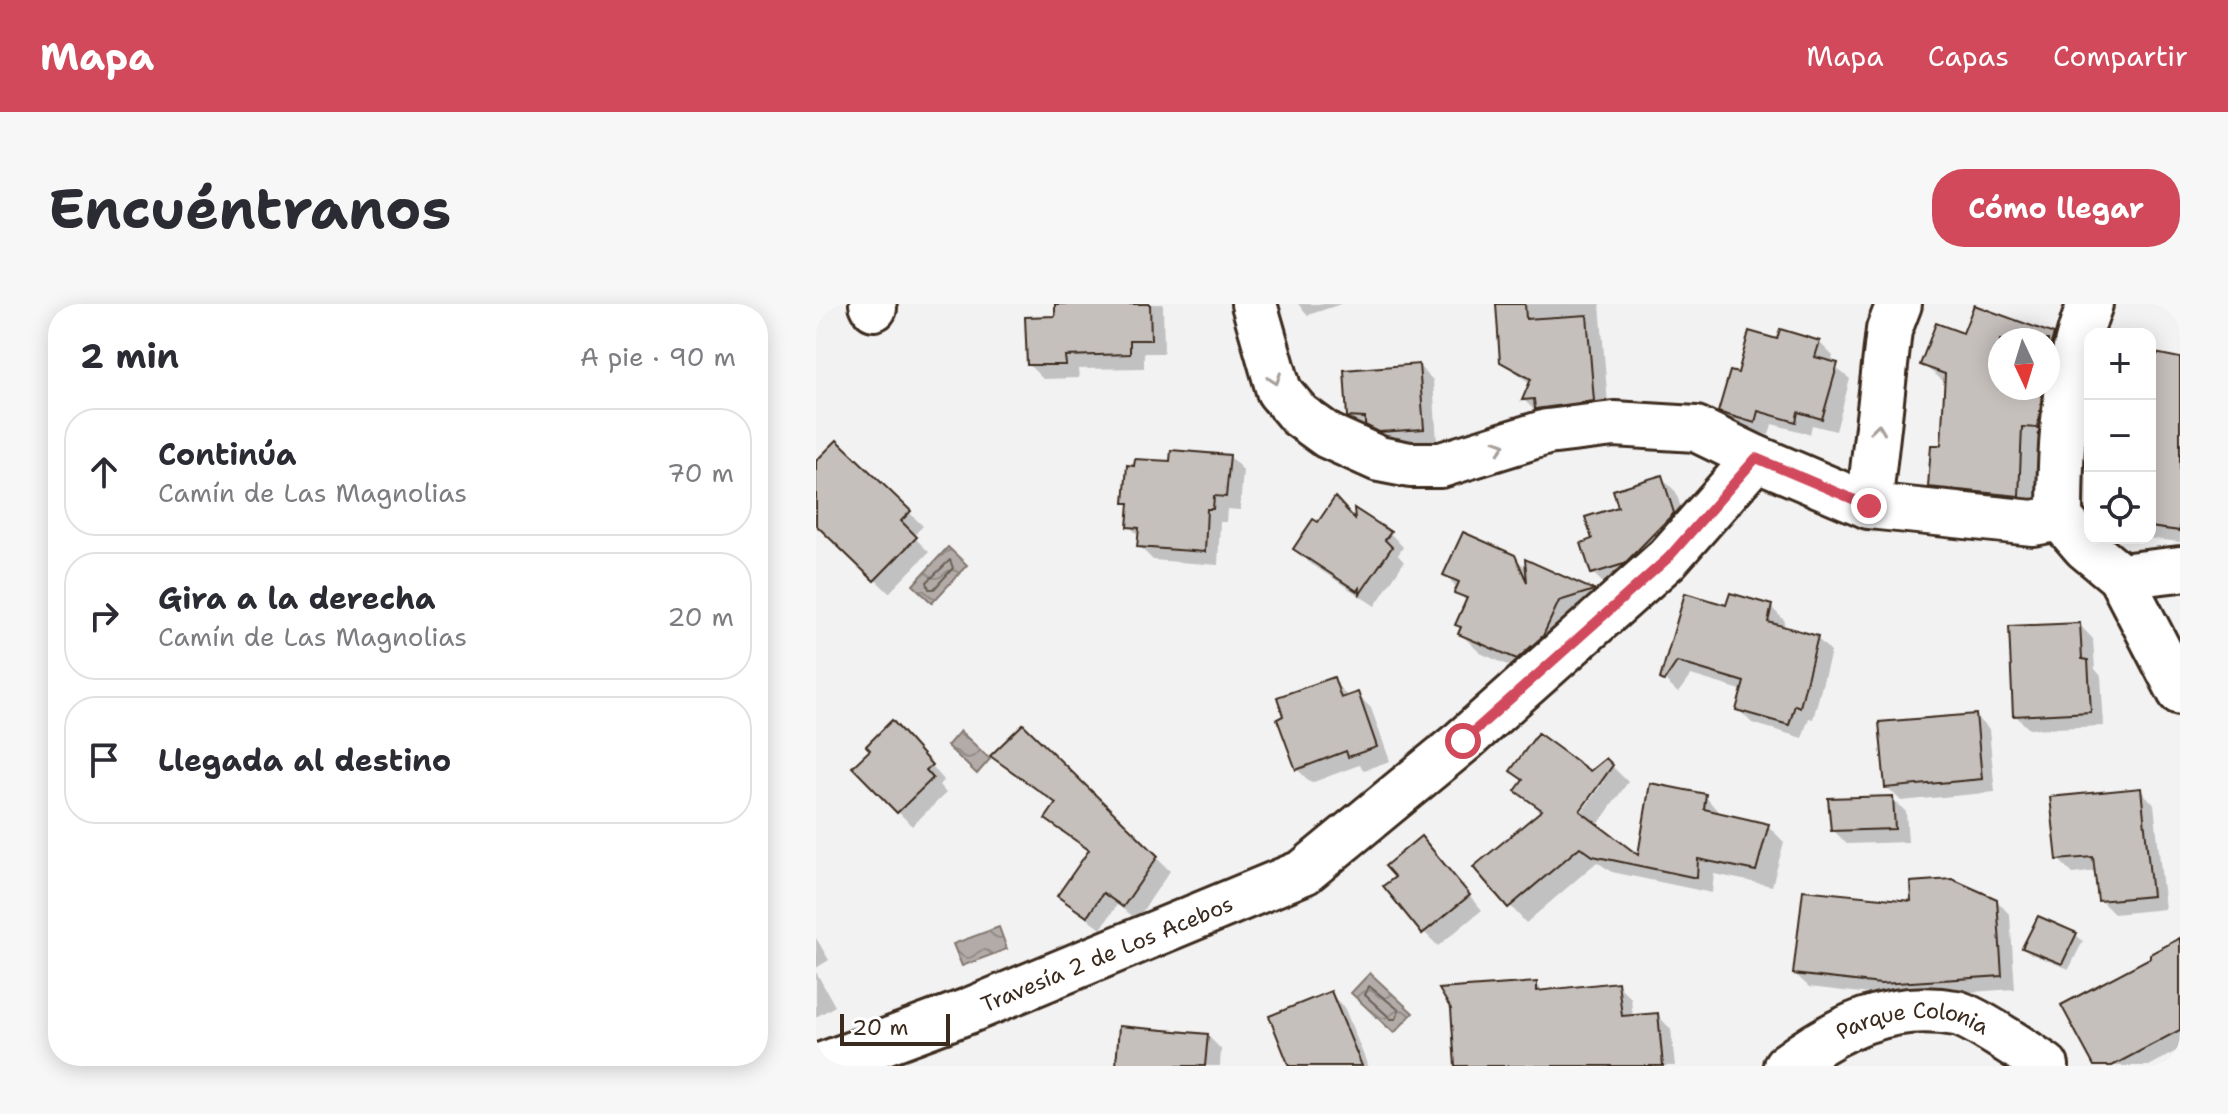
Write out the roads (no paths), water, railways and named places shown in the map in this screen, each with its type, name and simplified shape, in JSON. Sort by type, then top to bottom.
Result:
[{"type":"street","points":[[1254,304],[1279,391],[1299,415],[1328,436],[1379,459],[1410,465],[1441,465],[1547,432],[1614,424],[1696,429],[1869,506],[2033,523],[2060,518]]},
{"type":"street","points":[[1869,506],[1889,330],[1899,304]]},
{"type":"street","points":[[2090,304],[2076,339],[2060,454],[2060,518],[2085,547],[2120,576],[2180,692]]},
{"type":"street","name":"Travesía 2 de Los Acebos","points":[[820,1066],[968,1011],[1304,872],[1474,731],[1668,558],[1756,458]]},
{"type":"street","points":[[2120,576],[2180,569]]},
{"type":"street","name":"Parque Colonia","points":[[1786,1066],[1829,1034],[1891,1011],[1959,1013],[2001,1053],[2046,1066]]},
{"type":"water","points":[[948,547],[967,565],[932,603],[913,585]]},
{"type":"water","points":[[960,731],[990,759],[977,774],[947,746]]},
{"type":"water","points":[[999,927],[1007,949],[962,966],[953,944]]},
{"type":"water","points":[[1370,973],[1413,1013],[1394,1033],[1351,993]]}]
